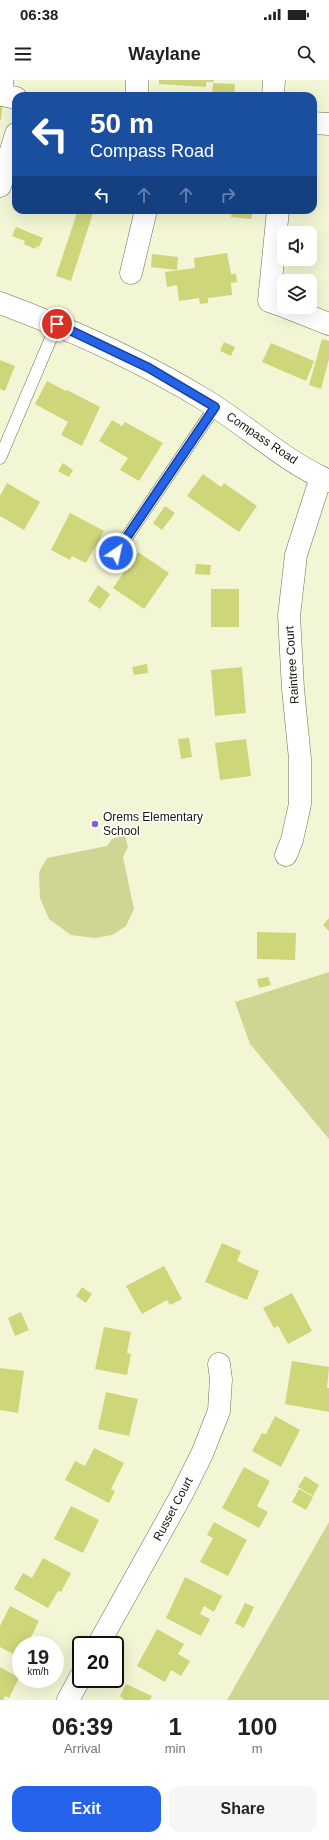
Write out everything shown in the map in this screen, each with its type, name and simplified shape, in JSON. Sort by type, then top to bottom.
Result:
[{"type":"street","points":[[2,80],[2,95],[12,97]]},
{"type":"street","points":[[137,92],[138,80]]},
{"type":"street","points":[[273,92],[274,80]]},
{"type":"street","points":[[317,123],[329,124]]},
{"type":"street","points":[[1,176],[12,145]]},
{"type":"street","points":[[131,273],[145,214]]},
{"type":"street","points":[[278,214],[279,274]]},
{"type":"street","name":"Compass Road","points":[[0,303],[57,324],[149,368],[215,407],[254,435],[325,479]]},
{"type":"street","points":[[303,314],[329,324]]},
{"type":"street","name":"Raintree Court","points":[[286,855],[292,840],[300,804],[300,759],[293,690],[289,616],[296,555],[325,479]]},
{"type":"street","name":"Russet Court","points":[[103,1636],[182,1494],[202,1454],[219,1411],[221,1379],[219,1364]]},
{"type":"street","points":[[68,1700],[74,1688]]},
{"type":"lane","points":[[0,458],[57,324]]},
{"type":"lane","points":[[116,553],[215,407]]},
{"type":"green space","points":[[125,835],[128,847],[123,857],[134,909],[126,926],[112,935],[95,938],[71,935],[49,919],[40,898],[39,872],[47,858],[107,846],[112,839]]},
{"type":"green space","points":[[329,972],[329,1139],[250,1044],[235,1002]]},
{"type":"green space","points":[[329,1522],[329,1700],[227,1700]]},
{"type":"building","points":[[159,80],[214,80],[213,82],[206,82],[206,87],[159,84]]},
{"type":"building","points":[[213,83],[235,84],[234,92],[212,92]]},
{"type":"building","points":[[0,103],[3,103],[1,120],[0,120]]},
{"type":"building","points":[[77,214],[93,214],[71,281],[56,276]]},
{"type":"building","points":[[231,214],[252,214],[251,219],[231,217]]},
{"type":"building","points":[[16,227],[43,238],[39,247],[37,246],[35,249],[24,244],[25,241],[12,236]]},
{"type":"building","points":[[227,253],[231,274],[236,274],[237,282],[231,283],[232,295],[208,298],[208,303],[200,304],[199,298],[179,301],[177,285],[167,287],[165,272],[195,268],[194,258]]},
{"type":"building","points":[[152,254],[178,257],[177,270],[151,267]]},
{"type":"building","points":[[322,339],[329,341],[329,359],[321,389],[309,385]]},
{"type":"building","points":[[224,342],[235,347],[231,356],[220,351]]},
{"type":"building","points":[[271,343],[314,361],[306,381],[262,362]]},
{"type":"building","points":[[0,360],[15,366],[5,391],[0,389]]},
{"type":"building","points":[[47,381],[100,407],[82,446],[61,435],[68,422],[35,404]]},
{"type":"building","points":[[112,420],[122,426],[125,422],[163,443],[139,481],[120,470],[128,458],[99,441]]},
{"type":"building","points":[[63,463],[73,470],[69,477],[58,471]]},
{"type":"building","points":[[203,474],[221,487],[224,483],[257,506],[239,532],[187,496]]},
{"type":"building","points":[[7,483],[40,502],[24,530],[0,516],[0,496]]},
{"type":"building","points":[[165,506],[175,513],[162,530],[153,523]]},
{"type":"building","points":[[70,513],[104,531],[86,563],[72,556],[70,560],[51,550]]},
{"type":"building","points":[[138,552],[169,573],[144,609],[113,588]]},
{"type":"building","points":[[196,564],[211,565],[210,575],[195,574]]},
{"type":"building","points":[[98,585],[110,594],[100,609],[88,601]]},
{"type":"building","points":[[211,589],[239,589],[239,627],[211,627]]},
{"type":"building","points":[[147,664],[148,673],[134,675],[132,667]]},
{"type":"building","points":[[242,667],[246,713],[215,716],[211,670]]},
{"type":"building","points":[[189,738],[192,757],[181,759],[178,739]]},
{"type":"building","points":[[246,739],[251,776],[220,780],[215,743]]},
{"type":"building","points":[[329,918],[329,931],[323,925]]},
{"type":"building","points":[[257,932],[296,933],[295,960],[257,959]]},
{"type":"building","points":[[268,977],[271,985],[259,988],[257,979]]},
{"type":"building","points":[[222,1243],[241,1251],[237,1261],[259,1271],[247,1300],[205,1282]]},
{"type":"building","points":[[164,1266],[182,1299],[170,1305],[167,1300],[142,1314],[126,1286]]},
{"type":"building","points":[[82,1287],[92,1294],[86,1303],[76,1296]]},
{"type":"building","points":[[292,1293],[312,1331],[288,1344],[278,1326],[274,1328],[263,1308]]},
{"type":"building","points":[[21,1312],[29,1330],[15,1336],[8,1318]]},
{"type":"building","points":[[104,1327],[131,1332],[127,1353],[131,1354],[127,1375],[95,1369]]},
{"type":"building","points":[[292,1361],[329,1367],[327,1388],[329,1388],[329,1412],[285,1404]]},
{"type":"building","points":[[0,1368],[24,1371],[18,1413],[0,1410]]},
{"type":"building","points":[[106,1392],[138,1399],[129,1436],[98,1429]]},
{"type":"building","points":[[275,1416],[300,1430],[281,1467],[252,1451],[262,1433],[266,1434]]},
{"type":"building","points":[[94,1448],[124,1463],[111,1489],[115,1491],[109,1503],[65,1480],[75,1461],[85,1466]]},
{"type":"building","points":[[244,1467],[270,1481],[257,1506],[268,1512],[259,1528],[222,1508]]},
{"type":"building","points":[[305,1476],[319,1485],[313,1496],[298,1487]]},
{"type":"building","points":[[299,1489],[313,1497],[306,1510],[292,1502]]},
{"type":"building","points":[[71,1506],[99,1520],[83,1553],[54,1539]]},
{"type":"building","points":[[214,1522],[247,1540],[228,1576],[200,1562],[213,1538],[207,1535]]},
{"type":"building","points":[[43,1558],[71,1573],[61,1592],[58,1591],[48,1608],[14,1589],[23,1573],[32,1578]]},
{"type":"building","points":[[185,1577],[222,1596],[214,1612],[204,1606],[200,1614],[210,1619],[201,1636],[166,1618]]},
{"type":"building","points":[[245,1603],[254,1607],[244,1628],[235,1623]]},
{"type":"building","points":[[10,1606],[39,1621],[32,1636],[12,1636],[12,1653],[0,1647],[0,1626]]},
{"type":"building","points":[[157,1629],[184,1644],[178,1654],[190,1661],[181,1676],[171,1670],[165,1682],[137,1666]]},
{"type":"building","points":[[0,1667],[12,1674],[12,1688],[14,1688],[9,1698],[5,1696],[3,1700],[0,1700]]},
{"type":"building","points":[[126,1684],[152,1696],[150,1700],[124,1700],[120,1696]]},
{"type":"place","name":"Orems Elementary School","points":[[95,824]]},
{"type":"route","points":[[57,324],[93,343],[149,368],[206,400],[215,407],[116,553]]}]
